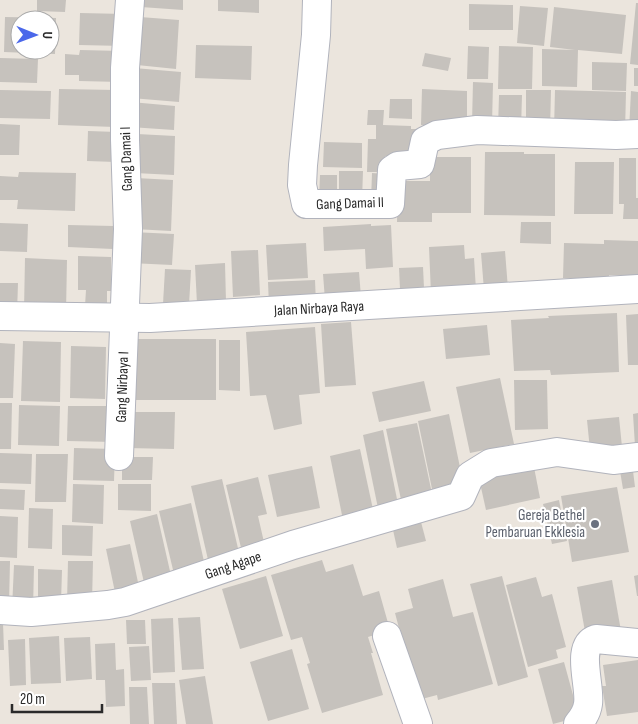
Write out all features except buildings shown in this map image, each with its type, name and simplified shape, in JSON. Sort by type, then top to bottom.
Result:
[{"type":"street","name":"Gang Damai I","points":[[125,318],[128,229],[125,68],[130,0]]},
{"type":"street","name":"Gang Damai II","points":[[317,0],[316,35],[303,165],[302,185],[306,204],[390,204],[392,170],[398,166],[420,164],[425,141],[437,136],[477,130],[616,135],[638,134]]},
{"type":"street","name":"Jalan Nirbaya Raya","points":[[0,316],[160,317],[638,289]]},
{"type":"street","name":"Gang Nirbaya I","points":[[119,456],[125,318]]},
{"type":"street","name":"Gang Agape","points":[[0,610],[31,612],[125,602],[293,545],[461,496],[470,476],[491,462],[557,452],[613,460],[638,457]]},
{"type":"street","points":[[387,636],[418,724]]},
{"type":"street","points":[[578,724],[587,710],[589,702],[585,654],[589,644],[596,638],[638,643]]},
{"type":"place","name":"Gereja Bethel Pembaruan Ekklesia","points":[[595,524]]}]
